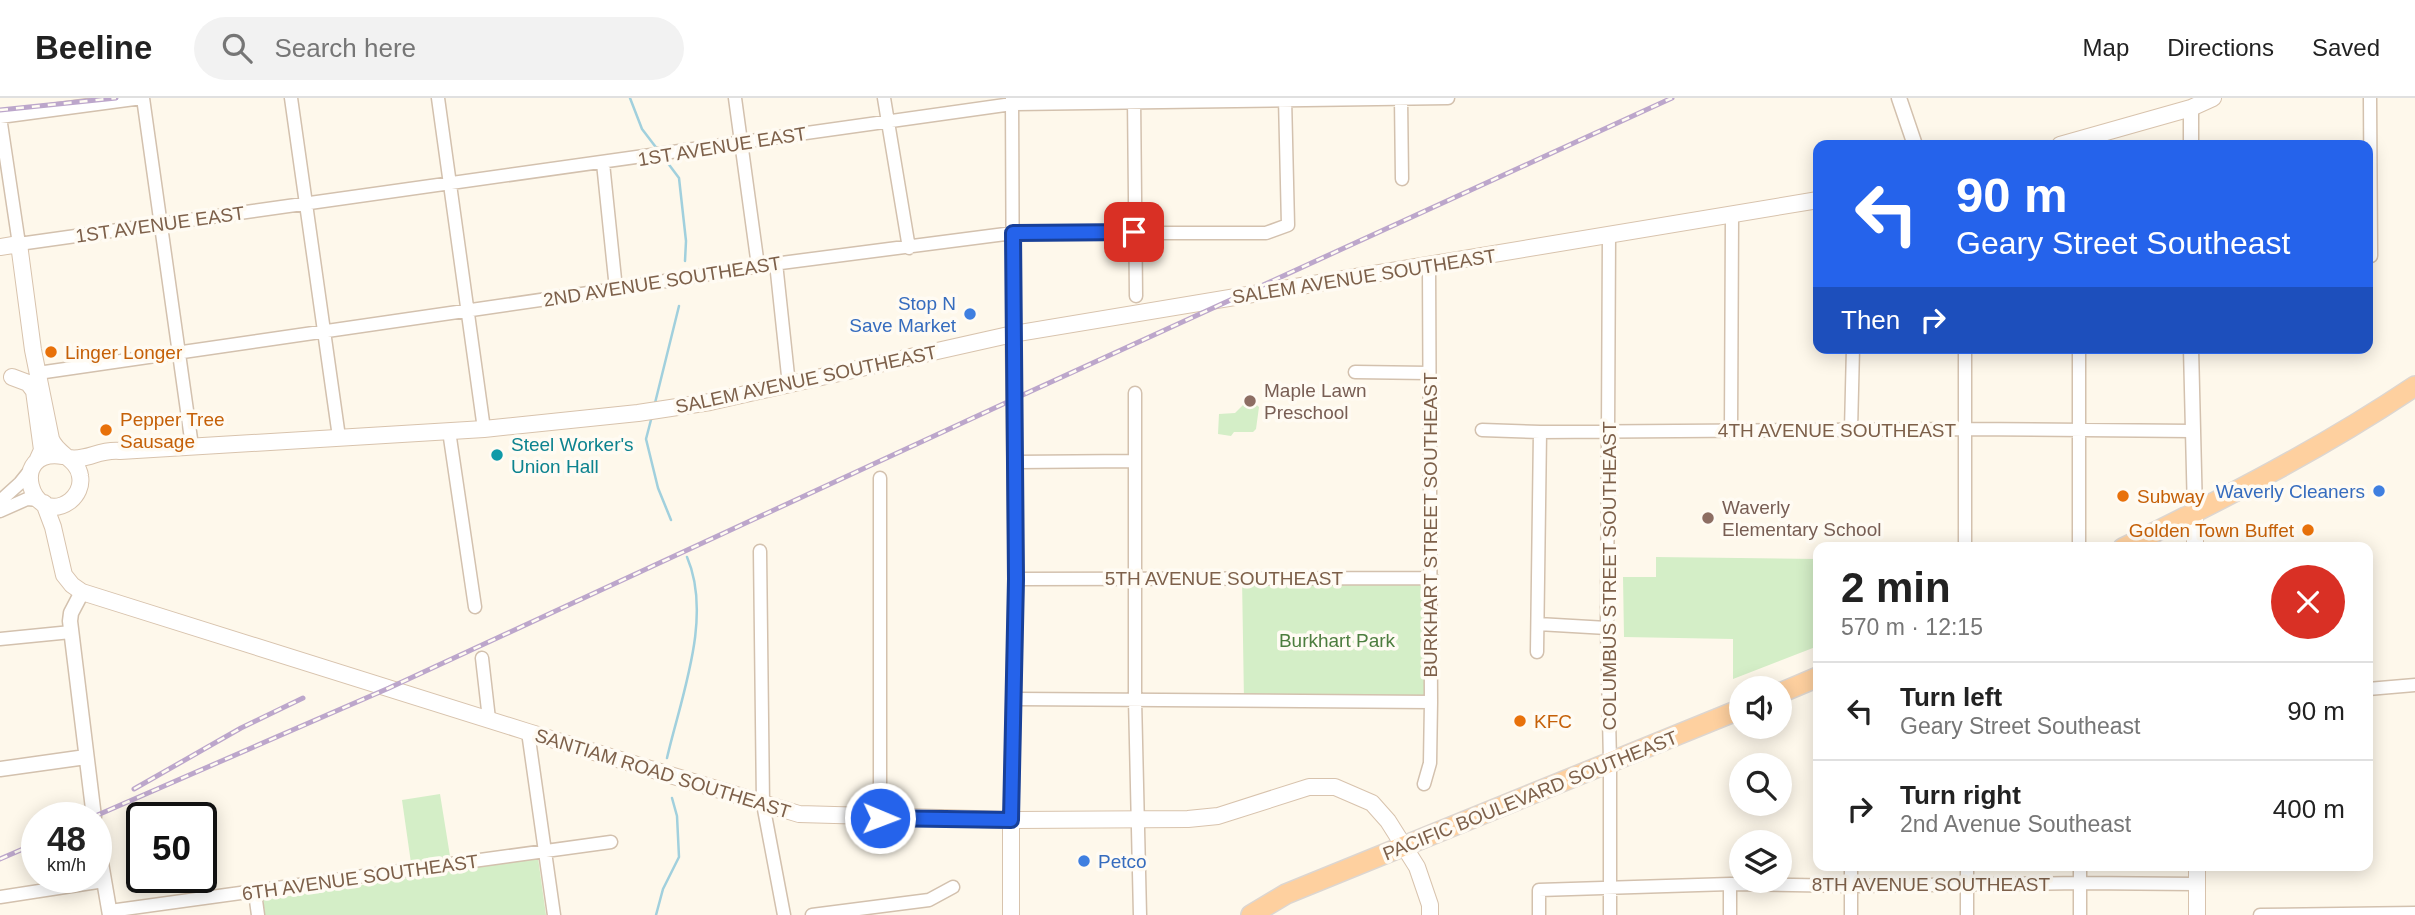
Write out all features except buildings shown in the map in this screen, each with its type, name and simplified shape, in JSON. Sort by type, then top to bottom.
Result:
[{"type":"highway","points":[[2135,542],[2195,513],[2375,413],[2415,386]]},
{"type":"highway","points":[[1792,688],[1813,679]]},
{"type":"highway","name":"PACIFIC BOULEVARD SOUTHEAST","points":[[1251,915],[1286,894],[1729,714]]},
{"type":"highway","name":"PACIFIC BOULEVARD SOUTHEAST","points":[[1277,915],[1319,881]]},
{"type":"main road","points":[[2087,140],[2191,108],[2213,98]]},
{"type":"main road","name":"SALEM AVENUE SOUTHEAST","points":[[66,457],[82,458],[106,450],[484,429],[638,413],[710,402],[1013,334],[1813,201]]},
{"type":"main road","points":[[19,244],[33,350],[51,439],[54,446],[79,471],[77,493],[61,514],[59,548]]},
{"type":"main road","name":"1ST AVENUE EAST","points":[[0,247],[19,244]]},
{"type":"main road","points":[[6,378],[28,367],[33,350]]},
{"type":"main road","points":[[6,378],[27,383],[34,391],[41,450],[30,474],[30,488],[41,502],[59,548],[64,575],[82,592]]},
{"type":"main road","name":"SALEM AVENUE SOUTHEAST","points":[[80,481],[93,467],[120,451]]},
{"type":"main road","points":[[35,464],[49,455],[66,457]]},
{"type":"main road","points":[[41,502],[54,506],[69,501]]},
{"type":"main road","points":[[2195,513],[2196,542]]},
{"type":"main road","name":"SANTIAM ROAD SOUTHEAST","points":[[82,592],[799,814],[1011,820],[1139,820],[1218,816],[1281,794],[1309,787],[1335,786],[1372,803],[1405,846]]},
{"type":"main road","points":[[1011,820],[1011,915]]},
{"type":"main road","points":[[1405,846],[1417,867],[1430,905],[1430,915]]},
{"type":"main road","points":[[2197,871],[2197,915]]},
{"type":"street","points":[[97,98],[47,105],[0,117],[143,98],[192,446]]},
{"type":"street","points":[[291,98],[339,437]]},
{"type":"street","points":[[439,98],[484,429]]},
{"type":"street","points":[[735,98],[758,266]]},
{"type":"street","points":[[884,98],[909,248]]},
{"type":"street","points":[[1401,98],[1402,179]]},
{"type":"street","name":"1ST AVENUE EAST","points":[[19,244],[631,160],[1012,101],[1448,98]]},
{"type":"street","points":[[1899,98],[1913,140]]},
{"type":"street","points":[[2370,98],[2370,140]]},
{"type":"street","name":"2ND AVENUE SOUTHEAST","points":[[38,373],[616,289],[776,263],[1013,233],[1266,233],[1288,225],[1285,99]]},
{"type":"street","points":[[1135,100],[1136,296]]},
{"type":"street","points":[[1011,820],[1016,579],[1012,101]]},
{"type":"street","points":[[2191,108],[2191,140]]},
{"type":"street","points":[[0,117],[19,244]]},
{"type":"street","points":[[603,163],[616,289]]},
{"type":"street","points":[[1731,431],[1732,216]]},
{"type":"street","name":"COLUMBUS STREET SOUTHEAST","points":[[1609,236],[1607,628],[1610,915]]},
{"type":"street","points":[[776,263],[789,385]]},
{"type":"street","name":"BURKHART STREET SOUTHEAST","points":[[1424,784],[1430,763],[1431,702],[1429,265]]},
{"type":"street","points":[[1851,430],[1853,354]]},
{"type":"street","points":[[1965,354],[1965,542]]},
{"type":"street","points":[[2079,354],[2079,542]]},
{"type":"street","points":[[2191,354],[2195,513]]},
{"type":"street","points":[[1355,372],[1429,373]]},
{"type":"street","points":[[1135,393],[1135,699],[1140,915]]},
{"type":"street","name":"4TH AVENUE SOUTHEAST","points":[[1482,430],[2192,430]]},
{"type":"street","points":[[449,431],[475,607]]},
{"type":"street","points":[[1537,652],[1540,432]]},
{"type":"street","points":[[1014,462],[1134,461]]},
{"type":"street","points":[[0,500],[20,483],[35,464]]},
{"type":"street","points":[[880,478],[880,818]]},
{"type":"street","points":[[0,511],[27,499],[41,502]]},
{"type":"street","points":[[760,551],[763,804],[783,915]]},
{"type":"street","name":"5TH AVENUE SOUTHEAST","points":[[1016,579],[1432,578]]},
{"type":"street","points":[[82,592],[71,613],[92,802]]},
{"type":"street","points":[[1538,624],[1607,628]]},
{"type":"street","points":[[0,639],[72,632]]},
{"type":"street","points":[[482,658],[489,719]]},
{"type":"street","points":[[2373,689],[2415,685]]},
{"type":"street","points":[[1014,699],[1431,702]]},
{"type":"street","points":[[528,732],[554,915]]},
{"type":"street","points":[[0,769],[86,757]]},
{"type":"street","name":"6TH AVENUE SOUTHEAST","points":[[110,913],[611,842]]},
{"type":"street","points":[[1851,871],[1851,915]]},
{"type":"street","points":[[1967,871],[1967,915]]},
{"type":"street","points":[[2080,871],[2080,915]]},
{"type":"street","name":"8TH AVENUE SOUTHEAST","points":[[1539,915],[1539,890],[1610,890],[1729,884]]},
{"type":"street","name":"8TH AVENUE SOUTHEAST","points":[[1792,885],[2197,884]]},
{"type":"street","points":[[812,915],[929,900],[953,887]]},
{"type":"street","points":[[255,892],[258,915]]},
{"type":"street","points":[[0,897],[26,893]]},
{"type":"street","points":[[106,893],[110,913]]},
{"type":"street","points":[[1730,893],[1730,915]]},
{"type":"street","points":[[2260,915],[2415,913]]},
{"type":"green space","points":[[1246,402],[1253,402],[1259,407],[1256,429],[1253,432],[1234,432],[1231,436],[1218,434],[1219,414],[1235,413]]},
{"type":"green space","points":[[1656,557],[1813,559],[1813,648],[1741,676],[1733,676],[1733,639],[1624,637],[1623,577],[1656,577]]},
{"type":"green space","name":"Burkhart Park","points":[[1242,578],[1432,578],[1431,702],[1244,701]]},
{"type":"green space","points":[[440,794],[450,856],[411,863],[402,800]]},
{"type":"green space","points":[[538,858],[546,915],[265,915],[263,900]]},
{"type":"waterway","points":[[630,98],[642,129],[658,150]]},
{"type":"waterway","points":[[664,158],[679,178],[686,241],[685,261]]},
{"type":"waterway","points":[[655,403],[679,306]]},
{"type":"waterway","points":[[652,416],[646,439],[658,488],[671,520]]},
{"type":"waterway","points":[[667,758],[696,631],[694,580],[687,557]]},
{"type":"waterway","points":[[656,915],[663,889],[679,857],[677,816],[672,798]]},
{"type":"railway","points":[[0,110],[116,98]]},
{"type":"railway","points":[[112,809],[389,688],[1672,98]]},
{"type":"railway","points":[[134,789],[241,728],[303,698]]},
{"type":"railway","points":[[0,859],[21,850]]},
{"type":"place","name":"Stop N Save Market","points":[[970,314]]},
{"type":"place","name":"Linger Longer","points":[[51,352]]},
{"type":"place","name":"Maple Lawn Preschool","points":[[1250,401]]},
{"type":"place","name":"Pepper Tree Sausage","points":[[106,430]]},
{"type":"place","name":"Steel Worker's Union Hall","points":[[497,455]]},
{"type":"place","name":"Waverly Cleaners","points":[[2379,491]]},
{"type":"place","name":"Subway","points":[[2123,496]]},
{"type":"place","name":"Waverly Elementary School","points":[[1708,518]]},
{"type":"place","name":"Golden Town Buffet","points":[[2308,530]]},
{"type":"place","name":"KFC","points":[[1520,721]]},
{"type":"place","name":"Petco","points":[[1084,861]]},
{"type":"route","points":[[880,818],[1011,820],[1016,579],[1013,233],[1134,232]]}]
